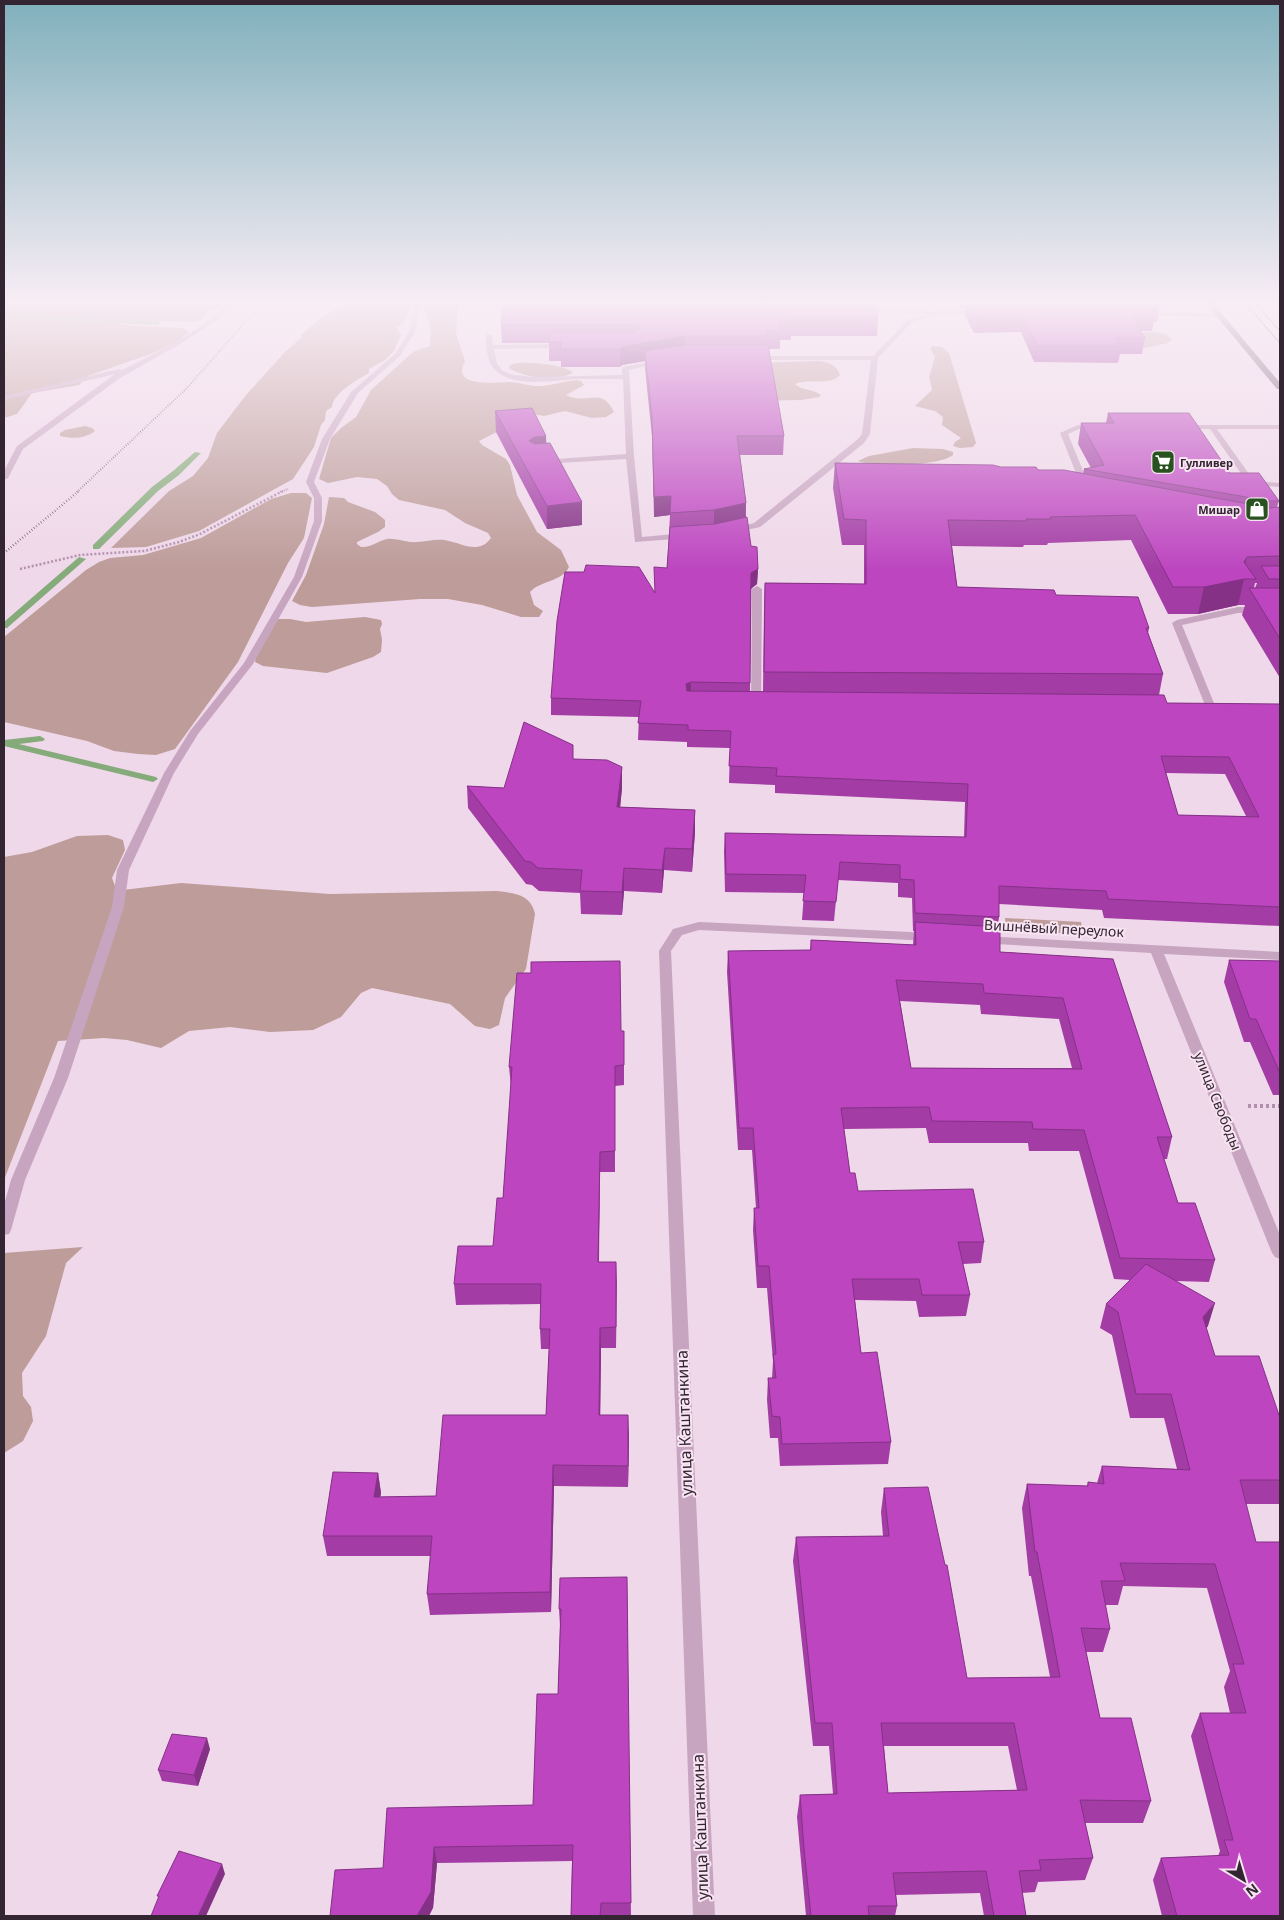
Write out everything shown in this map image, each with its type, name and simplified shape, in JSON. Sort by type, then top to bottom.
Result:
[{"type":"street","points":[[4,398],[40,391]]},
{"type":"street","points":[[4,478],[20,448],[97,391]]},
{"type":"street","points":[[4,1230],[18,1180],[61,1078],[118,907],[123,870],[169,772],[194,733],[248,664],[298,577],[318,521],[318,498],[310,482],[326,439],[357,391]]},
{"type":"street","points":[[627,391],[630,456],[638,540],[695,535]]},
{"type":"street","points":[[724,533],[746,530],[757,526],[861,441],[866,434],[871,391]]},
{"type":"street","points":[[1084,483],[1064,433],[1078,427],[1107,427]]},
{"type":"street","points":[[1174,427],[1280,427]]},
{"type":"street","points":[[1212,427],[1252,482],[1280,485]]},
{"type":"street","points":[[536,462],[630,456]]},
{"type":"street","points":[[756,705],[757,588]]},
{"type":"street","points":[[1211,708],[1177,623],[1257,606],[1280,610]]},
{"type":"street","name":"улица Каштанкина","points":[[704,1916],[665,951],[676,932],[699,926],[948,938]]},
{"type":"street","name":"Вишнёвый переулок","points":[[968,939],[1280,956]]},
{"type":"street","name":"улица Свободы","points":[[1156,949],[1280,1252]]},
{"type":"path","points":[[20,569],[80,555],[144,551],[179,542],[200,534],[279,492],[310,482]]},
{"type":"shaded area","points":[[4,391],[46,391],[32,393],[17,414],[4,418]]},
{"type":"shaded area","points":[[250,391],[342,391],[333,402],[332,407],[326,411],[325,420],[321,425],[314,447],[293,479],[199,531],[146,547],[111,548],[169,491],[193,476],[208,458],[217,433]]},
{"type":"shaded area","points":[[371,391],[574,391],[566,395],[573,398],[599,398],[609,404],[614,412],[606,417],[592,418],[565,411],[544,416],[532,414],[479,441],[482,445],[506,459],[510,465],[517,495],[537,532],[561,550],[569,567],[562,576],[540,585],[530,592],[534,605],[543,611],[539,617],[521,617],[482,605],[448,599],[420,599],[312,607],[300,605],[292,601],[306,575],[324,524],[329,497],[344,498],[348,502],[375,512],[385,520],[385,527],[357,542],[361,547],[383,540],[396,539],[410,542],[444,540],[475,547],[481,546],[491,538],[488,533],[465,523],[445,510],[399,500],[387,486],[377,479],[357,477],[328,483],[319,479],[331,438],[356,417]]},
{"type":"shaded area","points":[[756,391],[811,391],[821,395],[801,400],[755,401]]},
{"type":"shaded area","points":[[931,391],[960,391],[976,443],[973,447],[960,448],[953,446],[961,438],[942,425],[943,417],[935,411],[915,406]]},
{"type":"shaded area","points":[[85,426],[95,431],[87,436],[78,438],[60,436],[60,433],[65,430]]},
{"type":"shaded area","points":[[913,448],[943,449],[953,452],[953,455],[935,462],[906,465],[877,465],[858,461],[869,456]]},
{"type":"shaded area","points":[[291,493],[306,493],[312,498],[304,538],[288,563],[238,662],[175,749],[156,755],[114,751],[87,741],[4,722],[4,637],[86,570],[110,558],[143,555],[201,538],[271,499]]},
{"type":"shaded area","points":[[365,617],[381,620],[382,624],[380,629],[382,640],[381,652],[373,657],[327,673],[263,666],[255,662],[278,619],[306,622]]},
{"type":"shaded area","points":[[108,835],[123,840],[125,850],[112,878],[115,886],[123,890],[181,883],[330,894],[497,891],[515,894],[526,898],[530,902],[535,914],[526,969],[505,998],[499,1025],[490,1029],[475,1026],[450,1004],[372,988],[361,993],[341,1017],[313,1030],[270,1032],[230,1027],[189,1031],[161,1048],[127,1040],[104,1038],[58,1041],[4,1180],[4,857],[32,852],[77,836]]},
{"type":"shaded area","points":[[1005,918],[1081,922],[1083,934],[1006,931]]},
{"type":"shaded area","points":[[83,1247],[66,1263],[46,1336],[22,1373],[23,1396],[31,1407],[33,1421],[23,1441],[4,1453],[4,1253]]},
{"type":"building","points":[[649,391],[776,391],[784,436],[737,436],[746,503],[714,510],[670,513],[671,496],[654,497],[652,417]]},
{"type":"building","points":[[532,408],[546,436],[534,437],[529,441],[535,444],[550,443],[582,502],[547,506],[495,411]]},
{"type":"building","points":[[1108,413],[1189,413],[1230,473],[1259,473],[1279,501],[1269,501],[1084,469],[1104,465],[1081,423],[1114,423]]},
{"type":"building","points":[[835,463],[1036,467],[1038,470],[1064,470],[1270,508],[1280,507],[1280,556],[1247,557],[1244,562],[1256,579],[1244,579],[1204,587],[1173,587],[1135,515],[1050,517],[1051,519],[1026,519],[1027,521],[948,520],[957,587],[1054,590],[1056,595],[1138,597],[1149,628],[1146,628],[1163,674],[764,672],[765,583],[866,584],[866,520],[844,519]]},
{"type":"building","points":[[747,517],[751,546],[757,547],[758,569],[751,573],[750,683],[691,682],[686,684],[687,691],[1164,695],[1167,703],[1280,704],[1280,907],[1108,899],[1106,891],[999,886],[999,917],[915,913],[914,880],[900,879],[900,865],[840,862],[836,902],[803,901],[806,875],[726,874],[725,833],[966,837],[968,784],[776,776],[777,768],[729,766],[731,731],[688,730],[688,725],[638,723],[641,701],[551,698],[557,621],[565,572],[584,572],[586,565],[639,567],[655,593],[654,567],[667,568],[670,527],[715,524]],"holes":[[[1161,756],[1229,757],[1259,817],[1178,815]]]},
{"type":"building","points":[[1261,566],[1280,566],[1280,579],[1269,579]]},
{"type":"building","points":[[1249,588],[1280,588],[1280,639]]},
{"type":"building","points":[[524,722],[573,745],[573,759],[607,760],[622,767],[617,807],[695,810],[692,849],[665,848],[662,870],[624,868],[622,892],[580,891],[582,870],[538,868],[531,862],[525,861],[467,786],[504,788]]},
{"type":"building","points":[[915,922],[1000,927],[1000,952],[1113,959],[1172,1137],[1157,1137],[1178,1203],[1195,1203],[1215,1260],[1120,1258],[1084,1130],[1033,1129],[1032,1122],[932,1121],[929,1107],[841,1108],[850,1173],[855,1173],[858,1191],[973,1189],[984,1242],[958,1242],[970,1295],[922,1295],[919,1279],[852,1279],[861,1353],[877,1352],[891,1442],[782,1444],[780,1417],[772,1416],[768,1378],[776,1378],[773,1354],[776,1354],[769,1266],[758,1266],[754,1208],[759,1208],[753,1128],[739,1128],[728,951],[811,950],[811,940],[916,945]],"holes":[[[896,980],[983,984],[984,993],[1063,998],[1082,1069],[911,1068]]]},
{"type":"building","points":[[1229,960],[1280,961],[1280,1073],[1256,1019],[1250,1019]]},
{"type":"building","points":[[620,961],[621,1031],[624,1031],[624,1065],[615,1066],[615,1151],[600,1152],[598,1262],[616,1262],[616,1327],[600,1328],[599,1415],[628,1415],[628,1466],[553,1465],[550,1592],[427,1594],[432,1536],[323,1536],[333,1472],[378,1473],[374,1497],[436,1496],[443,1415],[546,1415],[550,1329],[540,1329],[541,1284],[454,1284],[458,1246],[493,1246],[497,1198],[503,1198],[512,1067],[509,1067],[517,973],[531,973],[531,962]]},
{"type":"building","points":[[1146,1264],[1215,1303],[1203,1317],[1215,1356],[1259,1356],[1280,1418],[1280,1480],[1240,1480],[1256,1542],[1280,1542],[1280,1916],[1177,1916],[1161,1858],[1229,1855],[1224,1840],[1233,1840],[1200,1713],[1246,1713],[1233,1664],[1244,1664],[1215,1564],[1120,1563],[1125,1581],[1101,1581],[1110,1629],[1081,1628],[1100,1718],[1131,1718],[1151,1801],[1080,1800],[1093,1858],[1039,1860],[1041,1870],[1019,1871],[1026,1916],[994,1916],[986,1871],[893,1873],[897,1906],[868,1906],[869,1916],[811,1916],[800,1795],[837,1794],[832,1723],[815,1723],[796,1537],[889,1536],[884,1488],[928,1487],[945,1565],[947,1565],[967,1678],[1060,1677],[1037,1552],[1035,1552],[1027,1484],[1088,1486],[1088,1482],[1104,1484],[1102,1466],[1190,1470],[1171,1394],[1136,1394],[1118,1312],[1106,1304]],"holes":[[[881,1723],[1014,1723],[1027,1790],[888,1793]]]},
{"type":"building","points":[[627,1577],[631,1903],[601,1903],[600,1916],[571,1916],[573,1845],[434,1847],[431,1892],[417,1916],[330,1916],[335,1870],[383,1868],[387,1808],[533,1805],[537,1694],[558,1694],[561,1609],[559,1609],[560,1578]]},
{"type":"building","points":[[172,1734],[207,1738],[194,1775],[158,1770]]},
{"type":"building","points":[[179,1851],[222,1864],[198,1916],[151,1916],[159,1896],[157,1896]]},
{"type":"waterway","points":[[96,547],[155,489],[176,473],[197,453]]},
{"type":"waterway","points":[[4,626],[82,559]]},
{"type":"waterway","points":[[10,742],[40,739]]},
{"type":"waterway","points":[[4,743],[153,779]]},
{"type":"railway","points":[[77,492],[184,391]]},
{"type":"railway","points":[[4,553],[79,491]]},
{"type":"place","name":"Гулливер","points":[[1163,462]]},
{"type":"place","name":"Мишар","points":[[1257,509]]}]
